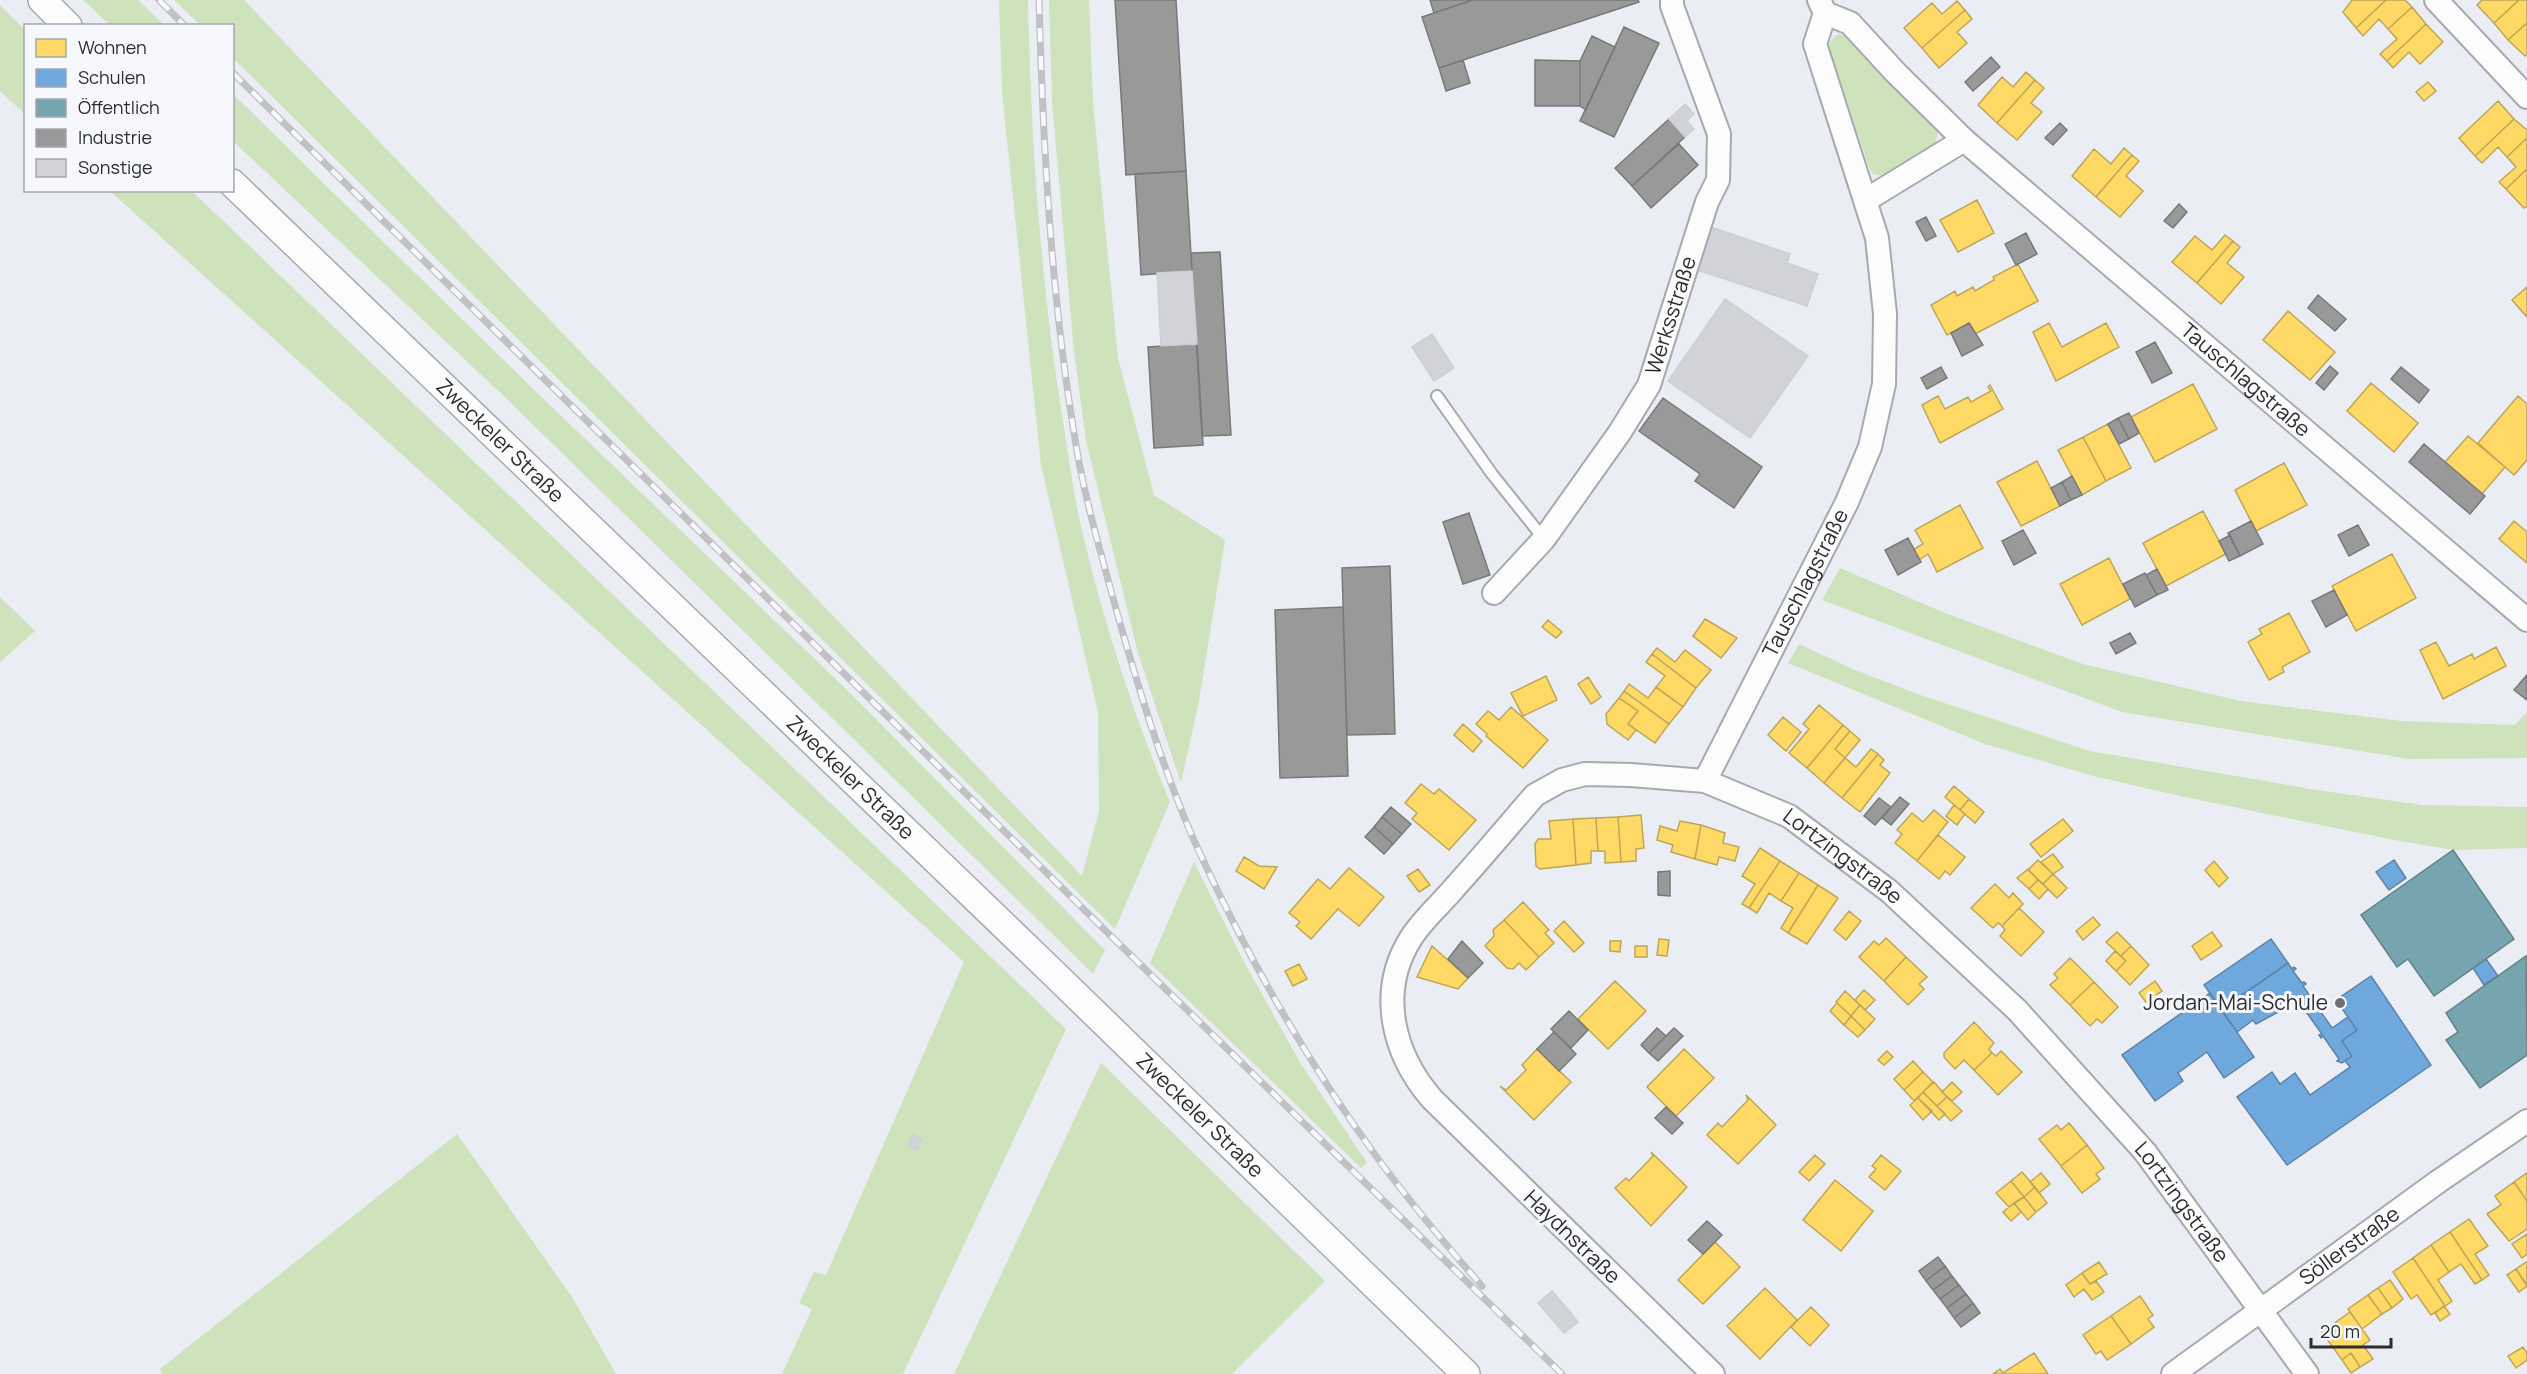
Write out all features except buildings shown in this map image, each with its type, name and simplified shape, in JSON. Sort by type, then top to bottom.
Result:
[{"type":"street","points":[[42,0],[66,24]]},
{"type":"street","name":"Werksstraße","points":[[1494,593],[1544,539],[1620,432],[1649,385],[1707,202],[1718,180],[1719,134],[1672,6],[1672,0]]},
{"type":"street","points":[[2436,0],[2527,97]]},
{"type":"street","name":"Tauschlagstraße","points":[[1705,781],[1847,502],[1870,447],[1884,384],[1885,314],[1877,238],[1815,44],[1822,7],[1850,23],[1896,73],[1964,140],[2527,620]]},
{"type":"street","points":[[1866,200],[1964,140]]},
{"type":"street","name":"Zweckeler Straße","points":[[234,185],[1466,1374]]},
{"type":"street","name":"Lortzingstraße","points":[[1432,1099],[1407,1065],[1399,1046],[1393,1020],[1392,996],[1397,970],[1412,938],[1419,929],[1535,795],[1562,780],[1585,774],[1705,781],[1789,816],[1889,891],[2017,1010],[2145,1152],[2307,1374]]},
{"type":"street","name":"Haydnstraße","points":[[1432,1099],[1713,1374]]},
{"type":"street","name":"Söllerstraße","points":[[2173,1374],[2439,1181],[2527,1121]]},
{"type":"lane","points":[[1437,396],[1492,474],[1544,539]]},
{"type":"green space","points":[[83,0],[138,0],[163,24],[109,24]]},
{"type":"green space","points":[[174,0],[244,0],[1082,876],[1099,811],[1098,712],[1041,465],[1002,92],[999,0],[1028,0],[1031,104],[1042,260],[1054,363],[1075,495],[1089,558],[1119,664],[1170,802],[1115,929],[234,59],[234,24],[199,24]]},
{"type":"green space","points":[[1049,0],[1089,0],[1093,103],[1118,358],[1154,495],[1225,540],[1199,701],[1181,783],[1138,653],[1086,441],[1074,352],[1052,102]]},
{"type":"green space","points":[[0,5],[24,29],[24,113],[0,91]]},
{"type":"green space","points":[[1838,34],[1851,37],[1936,127],[1938,133],[1935,145],[1883,176],[1873,174],[1869,167],[1829,47],[1831,40]]},
{"type":"green space","points":[[234,95],[529,385],[846,689],[1105,950],[1093,974],[510,402],[234,142]]},
{"type":"green space","points":[[111,192],[193,192],[1066,1029],[903,1374],[782,1374],[812,1309],[799,1303],[814,1272],[826,1275],[964,962]]},
{"type":"green space","points":[[1840,568],[1945,613],[2083,664],[2241,701],[2401,721],[2515,725],[2527,712],[2527,758],[2409,759],[2122,712],[1822,600]]},
{"type":"green space","points":[[0,597],[35,631],[0,662]]},
{"type":"green space","points":[[1799,644],[1855,670],[1923,696],[2090,751],[2317,790],[2422,805],[2527,807],[2527,848],[2453,850],[2389,839],[2093,776],[1985,744],[1788,663]]},
{"type":"green space","points":[[1194,862],[1244,962],[1301,1064],[1367,1163],[1361,1168],[1150,963]]},
{"type":"green space","points":[[1101,1063],[1325,1281],[1232,1374],[954,1374]]},
{"type":"green space","points":[[457,1134],[572,1297],[616,1374],[162,1374],[160,1369]]},
{"type":"railway","points":[[159,0],[183,24]]},
{"type":"railway","points":[[1039,0],[1043,110],[1054,275],[1075,439],[1083,482],[1125,640],[1177,800],[1221,899],[1304,1049],[1376,1156],[1482,1286]]},
{"type":"railway","points":[[234,74],[1112,937],[1562,1374]]},
{"type":"place","name":"Jordan-Mai-Schule","points":[[2340,1003]]}]
